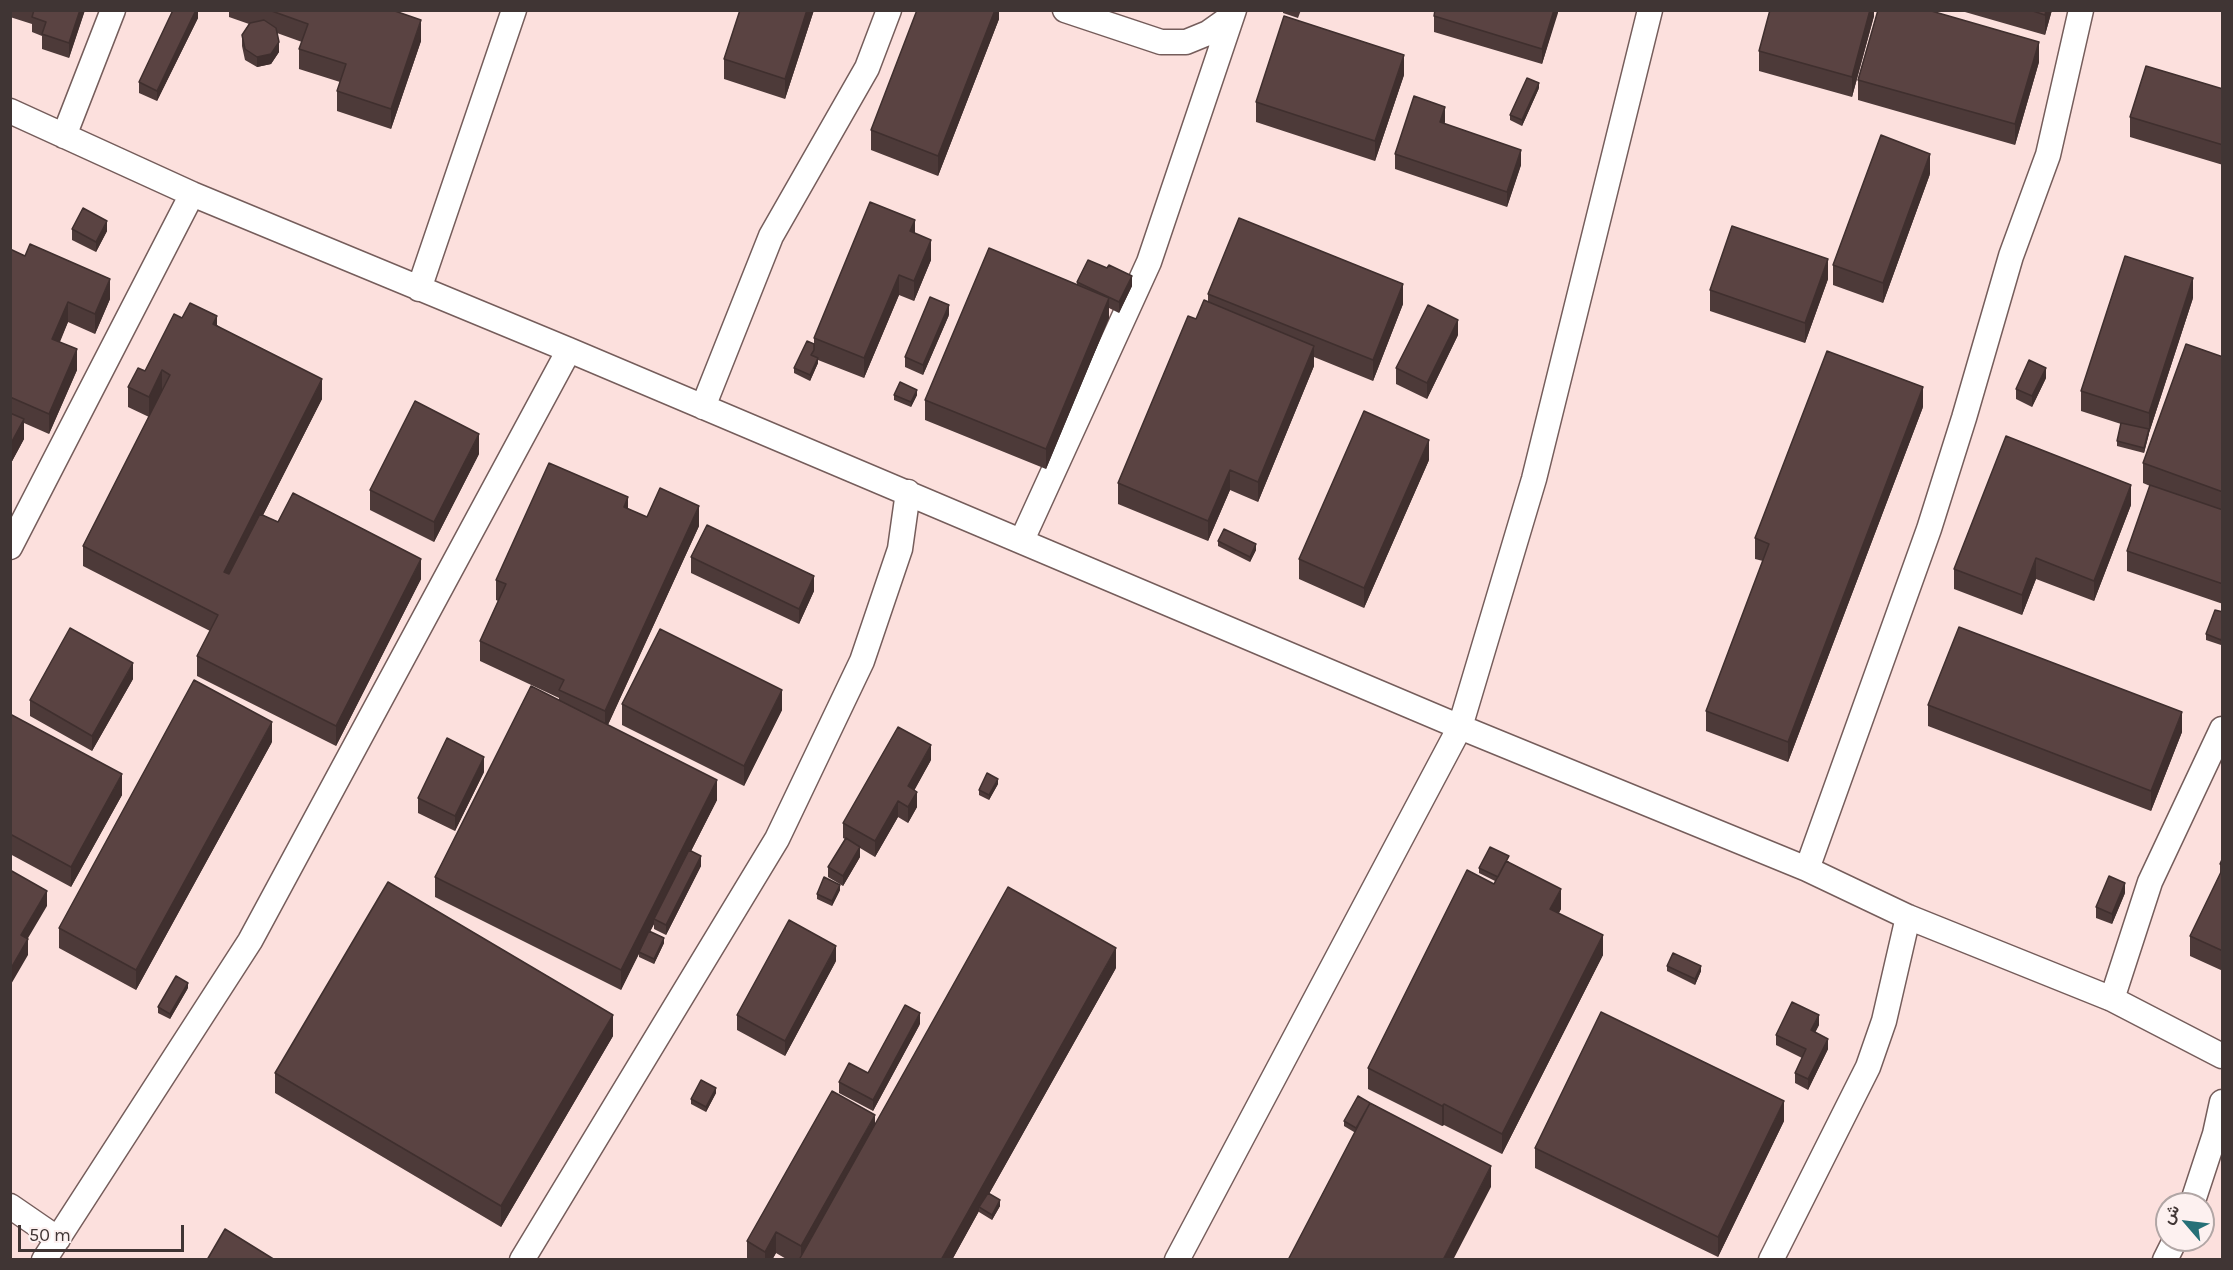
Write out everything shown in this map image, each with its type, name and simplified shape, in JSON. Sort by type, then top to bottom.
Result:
[{"type":"street","points":[[64,136],[113,10]]},
{"type":"street","points":[[419,289],[514,10]]},
{"type":"street","points":[[703,407],[771,236],[867,68],[889,10]]},
{"type":"street","points":[[1065,10],[1161,42],[1186,42],[1208,33],[1233,13]]},
{"type":"street","points":[[1177,1260],[1460,727],[1534,479],[1650,10]]},
{"type":"street","points":[[1807,868],[1929,529],[2011,256],[2048,155],[2082,10]]},
{"type":"street","points":[[1022,540],[1149,262],[1233,13]]},
{"type":"street","points":[[10,111],[192,194],[908,492],[1460,727],[1807,868],[1908,917],[2112,999],[2223,1056]]},
{"type":"street","points":[[10,547],[192,194]]},
{"type":"street","points":[[44,1260],[249,941],[569,350]]},
{"type":"street","points":[[522,1260],[777,839],[862,661],[900,549],[908,492]]},
{"type":"street","points":[[2112,999],[2150,882],[2223,729]]},
{"type":"street","points":[[1771,1260],[1869,1067],[1884,1021],[1908,917]]},
{"type":"street","points":[[2196,1192],[2223,1102]]},
{"type":"street","points":[[10,1206],[58,1239]]},
{"type":"building","points":[[34,10],[80,10],[69,43],[42,34],[46,22],[32,17]]},
{"type":"building","points":[[173,10],[196,10],[157,91],[139,82]]},
{"type":"building","points":[[269,10],[392,10],[421,20],[391,109],[337,91],[346,64],[299,49],[308,24]]},
{"type":"building","points":[[740,10],[807,10],[785,79],[724,59]]},
{"type":"building","points":[[917,10],[995,10],[938,156],[871,130]]},
{"type":"building","points":[[1435,10],[1554,10],[1542,49],[1434,16]]},
{"type":"building","points":[[1770,10],[1870,10],[1852,77],[1759,51]]},
{"type":"building","points":[[1878,10],[1928,10],[2039,42],[2015,124],[1858,80]]},
{"type":"building","points":[[2030,10],[2046,10],[2045,15]]},
{"type":"building","points":[[1284,16],[1404,55],[1375,141],[1256,102]]},
{"type":"building","points":[[264,20],[276,28],[279,42],[271,54],[257,57],[245,49],[242,35],[250,23]]},
{"type":"building","points":[[2146,66],[2223,89],[2223,145],[2130,117]]},
{"type":"building","points":[[1527,78],[1539,83],[1522,120],[1510,115]]},
{"type":"building","points":[[1414,96],[1445,107],[1440,122],[1521,150],[1507,192],[1395,154]]},
{"type":"building","points":[[1881,135],[1930,154],[1883,283],[1833,265]]},
{"type":"building","points":[[870,202],[915,220],[910,231],[931,240],[914,281],[899,275],[864,358],[814,338]]},
{"type":"building","points":[[83,208],[107,221],[96,242],[72,229]]},
{"type":"building","points":[[1239,218],[1403,284],[1373,360],[1208,294]]},
{"type":"building","points":[[1732,226],[1828,259],[1805,323],[1710,290]]},
{"type":"building","points":[[30,244],[110,279],[95,314],[68,302],[52,339],[77,349],[49,414],[10,397],[10,249],[25,256]]},
{"type":"building","points":[[989,248],[1109,298],[1046,449],[925,400]]},
{"type":"building","points":[[2125,256],[2193,278],[2149,413],[2081,391]]},
{"type":"building","points":[[1088,260],[1107,268],[1109,265],[1132,276],[1119,302],[1077,282]]},
{"type":"building","points":[[930,297],[949,305],[923,365],[905,357]]},
{"type":"building","points":[[1204,300],[1314,346],[1258,482],[1230,470],[1208,521],[1118,483],[1188,316],[1196,319]]},
{"type":"building","points":[[190,303],[217,316],[213,324],[322,379],[224,572],[229,574],[260,514],[278,522],[293,493],[421,559],[336,726],[197,656],[218,615],[83,546],[170,375],[162,370],[149,397],[128,387],[138,368],[145,371],[174,314],[182,318]]},
{"type":"building","points":[[1428,305],[1458,320],[1427,383],[1396,368]]},
{"type":"building","points":[[807,341],[814,344],[811,355],[818,358],[810,375],[794,368]]},
{"type":"building","points":[[2186,344],[2223,357],[2223,492],[2143,463]]},
{"type":"building","points":[[1827,351],[1923,387],[1788,742],[1706,711],[1769,544],[1755,538]]},
{"type":"building","points":[[2029,360],[2046,368],[2032,396],[2016,389]]},
{"type":"building","points":[[900,382],[917,390],[911,402],[894,395]]},
{"type":"building","points":[[415,401],[479,434],[434,522],[370,490]]},
{"type":"building","points":[[1364,411],[1429,440],[1364,588],[1299,559]]},
{"type":"building","points":[[10,413],[24,419],[10,445]]},
{"type":"building","points":[[2121,423],[2149,429],[2144,448],[2117,441]]},
{"type":"building","points":[[2006,436],[2131,485],[2094,581],[2036,558],[2022,595],[1954,569]]},
{"type":"building","points":[[549,463],[628,497],[624,507],[647,517],[660,488],[699,506],[605,711],[559,690],[564,680],[480,641],[506,584],[496,580]]},
{"type":"building","points":[[2150,485],[2223,510],[2223,584],[2127,551]]},
{"type":"building","points":[[707,525],[814,576],[799,609],[691,557]]},
{"type":"building","points":[[1224,529],[1256,544],[1250,557],[1218,541]]},
{"type":"building","points":[[2215,610],[2223,612],[2221,640],[2206,634]]},
{"type":"building","points":[[1959,627],[2182,712],[2151,791],[1928,705]]},
{"type":"building","points":[[70,628],[133,663],[92,736],[30,700]]},
{"type":"building","points":[[660,629],[782,690],[744,766],[622,704]]},
{"type":"building","points":[[194,680],[272,722],[136,970],[59,928]]},
{"type":"building","points":[[531,686],[717,780],[621,970],[435,877]]},
{"type":"building","points":[[10,714],[122,774],[71,867],[10,834]]},
{"type":"building","points":[[898,727],[931,745],[908,786],[917,792],[908,807],[898,801],[875,841],[843,823]]},
{"type":"building","points":[[447,738],[484,757],[455,816],[418,798]]},
{"type":"building","points":[[987,773],[998,779],[989,795],[979,790]]},
{"type":"building","points":[[846,838],[860,847],[843,876],[828,867]]},
{"type":"building","points":[[1490,847],[1509,856],[1498,877],[1479,868]]},
{"type":"building","points":[[689,850],[701,856],[666,925],[654,919]]},
{"type":"building","points":[[1506,861],[1561,889],[1550,909],[1603,935],[1502,1134],[1368,1068],[1467,870],[1494,884]]},
{"type":"building","points":[[10,870],[47,891],[21,935],[28,939],[10,970]]},
{"type":"building","points":[[2223,872],[2223,951],[2190,936]]},
{"type":"building","points":[[2109,876],[2125,883],[2112,914],[2096,907]]},
{"type":"building","points":[[824,877],[840,885],[832,901],[817,894]]},
{"type":"building","points":[[388,882],[613,1015],[501,1206],[275,1073]]},
{"type":"building","points":[[1008,887],[1116,948],[941,1260],[799,1260]]},
{"type":"building","points":[[789,920],[836,946],[785,1041],[737,1015]]},
{"type":"building","points":[[649,931],[664,938],[654,959],[639,952]]},
{"type":"building","points":[[1673,953],[1701,966],[1695,979],[1667,966]]},
{"type":"building","points":[[176,976],[188,983],[170,1014],[158,1007]]},
{"type":"building","points":[[1792,1002],[1819,1015],[1811,1030],[1828,1039],[1808,1079],[1795,1073],[1806,1049],[1776,1035]]},
{"type":"building","points":[[905,1005],[920,1013],[873,1100],[839,1082],[849,1063],[868,1073]]},
{"type":"building","points":[[1601,1012],[1784,1101],[1718,1237],[1535,1148]]},
{"type":"building","points":[[701,1080],[716,1088],[706,1107],[691,1099]]},
{"type":"building","points":[[832,1091],[875,1115],[801,1246],[776,1232],[765,1252],[747,1241]]},
{"type":"building","points":[[1358,1096],[1370,1103],[1356,1128],[1344,1121]]},
{"type":"building","points":[[1370,1103],[1491,1166],[1443,1260],[1288,1260]]},
{"type":"building","points":[[988,1193],[1000,1200],[992,1215],[979,1207]]},
{"type":"building","points":[[225,1229],[275,1260],[207,1260]]}]
